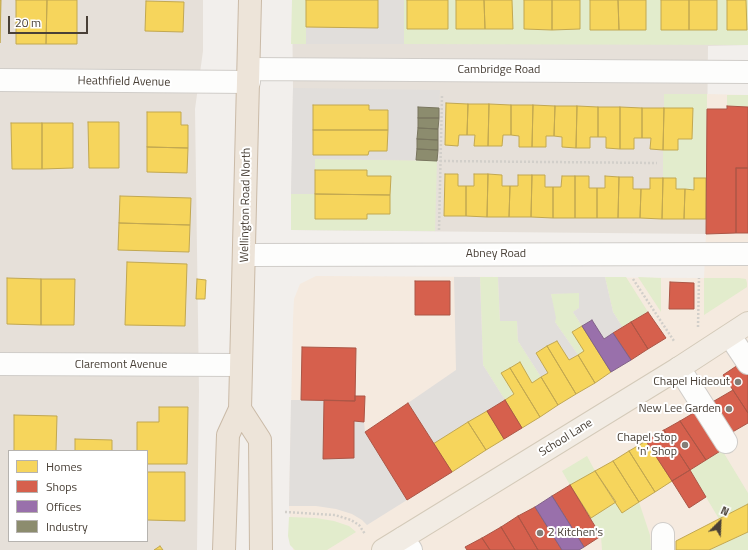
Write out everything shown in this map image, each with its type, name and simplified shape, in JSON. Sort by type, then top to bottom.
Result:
[{"type":"highway","name":"Wellington Road North","points":[[224,550],[228,435],[240,409],[245,254],[250,0]]},
{"type":"highway","points":[[240,409],[260,440],[261,550]]},
{"type":"main road","name":"School Lane","points":[[383,550],[407,544],[748,323]]},
{"type":"street","name":"Cambridge Road","points":[[249,76],[443,70],[748,72]]},
{"type":"street","name":"Heathfield Avenue","points":[[0,80],[249,76]]},
{"type":"street","name":"Abney Road","points":[[245,254],[748,254]]},
{"type":"street","points":[[730,336],[748,363]]},
{"type":"street","name":"Claremont Avenue","points":[[0,364],[242,365]]},
{"type":"street","points":[[679,368],[726,442]]},
{"type":"path","points":[[439,254],[443,70]]},
{"type":"path","points":[[440,161],[657,163]]},
{"type":"path","points":[[616,254],[676,343]]},
{"type":"path","points":[[698,327],[699,254]]},
{"type":"path","points":[[279,512],[335,515],[351,520],[358,525],[365,534]]},
{"type":"shaded area","points":[[0,0],[203,0],[203,51],[195,109],[199,391],[197,550],[0,550]]},
{"type":"shaded area","points":[[292,0],[748,0],[748,45],[708,46],[706,234],[291,230],[293,88]]},
{"type":"shaded area","points":[[378,0],[404,0],[404,44],[306,44],[306,27],[378,28]]},
{"type":"shaded area","points":[[293,88],[440,90],[439,108],[418,108],[416,160],[315,159],[315,194],[291,194]],"holes":[[[313,105],[369,105],[369,110],[388,110],[387,151],[369,151],[368,155],[313,155]]]},
{"type":"shaded area","points":[[707,94],[748,95],[748,504],[676,550],[293,550],[289,506],[293,319],[294,299],[300,284],[316,276],[704,278],[706,234]]},
{"type":"shaded area","points":[[454,277],[480,277],[483,365],[505,400],[433,444],[408,403],[456,370]]},
{"type":"shaded area","points":[[498,277],[605,277],[613,312],[623,328],[604,339],[592,320],[582,326],[573,312],[579,308],[579,293],[551,294],[556,318],[555,322],[578,355],[569,360],[557,341],[536,352],[548,373],[541,377],[518,341],[517,321],[500,321]]},
{"type":"shaded area","points":[[291,400],[324,400],[354,458],[354,421],[364,422],[365,432],[407,500],[367,525],[352,514],[336,509],[316,506],[289,506]]},
{"type":"green space","points":[[292,0],[306,0],[306,44],[291,44]]},
{"type":"green space","points":[[404,0],[456,0],[456,29],[512,29],[512,0],[524,0],[524,29],[552,30],[580,29],[580,0],[590,0],[590,30],[646,30],[646,0],[661,0],[661,30],[717,30],[717,0],[727,0],[727,30],[746,30],[746,0],[748,0],[748,45],[404,44]]},
{"type":"green space","points":[[664,94],[707,94],[706,178],[694,179],[694,190],[676,189],[676,178],[663,178],[663,150],[678,139],[692,108],[664,108]]},
{"type":"green space","points":[[727,95],[748,95],[748,107],[727,106]]},
{"type":"green space","points":[[315,159],[437,161],[435,231],[291,230],[291,194],[315,194],[315,219],[367,219],[367,214],[390,213],[390,176],[367,176],[367,170],[315,170]]},
{"type":"green space","points":[[480,277],[498,277],[500,321],[517,321],[518,341],[541,377],[532,383],[520,363],[501,373],[514,394],[505,400],[483,365]]},
{"type":"green space","points":[[605,277],[626,277],[648,312],[623,328],[613,312]]},
{"type":"green space","points":[[638,277],[661,278],[661,312]]},
{"type":"green space","points":[[704,278],[746,279],[747,287],[704,315]]},
{"type":"green space","points":[[579,292],[579,308],[573,312],[582,326],[572,332],[584,351],[578,355],[555,322],[551,294]]},
{"type":"green space","points":[[722,450],[748,493],[748,504],[719,519],[690,470]]},
{"type":"green space","points":[[587,456],[595,471],[570,485],[562,471]]},
{"type":"green space","points":[[616,502],[622,513],[639,502],[650,535],[651,550],[602,550],[601,536],[591,518]]},
{"type":"green space","points":[[289,517],[316,518],[334,521],[349,526],[356,532],[327,550],[295,550],[290,545],[288,536]]},
{"type":"green space","points":[[748,532],[748,550],[709,550]]},
{"type":"building: Homes","points":[[0,0],[1,0],[0,43]]},
{"type":"building: Homes","points":[[16,0],[47,0],[46,44],[16,44]]},
{"type":"building: Homes","points":[[47,0],[77,0],[77,44],[46,44]]},
{"type":"building: Homes","points":[[306,0],[378,0],[378,28],[306,27]]},
{"type":"building: Homes","points":[[407,0],[448,0],[448,29],[407,29]]},
{"type":"building: Homes","points":[[456,0],[484,0],[485,29],[456,29]]},
{"type":"building: Homes","points":[[484,0],[512,0],[513,29],[485,29]]},
{"type":"building: Homes","points":[[524,0],[552,0],[552,30],[524,29]]},
{"type":"building: Homes","points":[[552,0],[580,0],[580,29],[552,30]]},
{"type":"building: Homes","points":[[590,0],[618,0],[619,30],[590,30]]},
{"type":"building: Homes","points":[[618,0],[646,0],[646,30],[619,30]]},
{"type":"building: Homes","points":[[661,0],[689,0],[689,30],[661,30]]},
{"type":"building: Homes","points":[[689,0],[717,0],[717,30],[689,30]]},
{"type":"building: Homes","points":[[727,0],[746,0],[747,30],[727,30]]},
{"type":"building: Homes","points":[[146,1],[184,2],[183,32],[145,31]]},
{"type":"building: Homes","points":[[446,103],[468,104],[467,135],[459,135],[458,146],[445,145]]},
{"type":"building: Homes","points":[[468,104],[489,104],[488,146],[474,146],[475,135],[467,135]]},
{"type":"building: Homes","points":[[489,104],[511,105],[511,135],[503,135],[502,146],[488,146]]},
{"type":"building: Homes","points":[[313,105],[369,105],[369,110],[388,110],[388,130],[313,130]]},
{"type":"building: Homes","points":[[511,105],[533,105],[532,147],[519,147],[519,136],[511,135]]},
{"type":"building: Homes","points":[[533,105],[555,106],[554,136],[546,136],[546,147],[532,147]]},
{"type":"building: Homes","points":[[555,106],[577,106],[576,148],[562,147],[562,137],[554,136]]},
{"type":"building: Homes","points":[[577,106],[598,107],[598,137],[590,137],[590,148],[576,148]]},
{"type":"building: Homes","points":[[598,107],[620,107],[620,149],[606,148],[606,137],[598,137]]},
{"type":"building: Homes","points":[[620,107],[642,108],[642,138],[634,138],[634,149],[620,149]]},
{"type":"building: Homes","points":[[642,108],[664,108],[663,150],[650,149],[651,138],[642,138]]},
{"type":"building: Homes","points":[[664,108],[693,108],[692,139],[678,139],[678,150],[663,150]]},
{"type":"building: Homes","points":[[147,112],[181,112],[181,125],[188,125],[188,148],[147,147]]},
{"type":"building: Homes","points":[[88,122],[119,122],[119,168],[89,168]]},
{"type":"building: Homes","points":[[11,123],[42,123],[42,169],[12,169]]},
{"type":"building: Homes","points":[[42,123],[73,123],[73,168],[42,169]]},
{"type":"building: Homes","points":[[313,130],[388,130],[387,151],[369,151],[368,155],[313,155]]},
{"type":"building: Homes","points":[[147,147],[188,148],[187,173],[147,172]]},
{"type":"building: Homes","points":[[315,170],[367,170],[367,176],[391,176],[390,195],[315,194]]},
{"type":"building: Homes","points":[[445,174],[458,174],[458,186],[466,186],[466,216],[444,216]]},
{"type":"building: Homes","points":[[474,174],[488,174],[487,217],[466,216],[466,186],[474,186]]},
{"type":"building: Homes","points":[[488,174],[502,175],[502,186],[510,186],[509,217],[487,217]]},
{"type":"building: Homes","points":[[518,175],[532,175],[531,217],[509,217],[510,186],[518,186]]},
{"type":"building: Homes","points":[[532,175],[545,175],[545,187],[553,187],[553,218],[531,217]]},
{"type":"building: Homes","points":[[562,176],[575,176],[575,218],[553,218],[553,187],[561,187]]},
{"type":"building: Homes","points":[[575,176],[589,176],[589,188],[597,188],[597,218],[575,218]]},
{"type":"building: Homes","points":[[605,176],[619,177],[618,218],[597,218],[597,188],[605,188]]},
{"type":"building: Homes","points":[[619,177],[633,177],[633,189],[641,189],[640,218],[618,218]]},
{"type":"building: Homes","points":[[650,178],[663,178],[662,219],[640,218],[641,189],[650,189]]},
{"type":"building: Homes","points":[[663,178],[676,178],[676,189],[685,189],[684,219],[662,219]]},
{"type":"building: Homes","points":[[694,178],[706,178],[706,219],[684,219],[685,189],[694,190]]},
{"type":"building: Homes","points":[[315,194],[390,195],[390,214],[367,214],[367,219],[315,219]]},
{"type":"building: Homes","points":[[120,196],[191,198],[190,225],[119,223]]},
{"type":"building: Homes","points":[[119,223],[190,225],[189,252],[118,250]]},
{"type":"building: Homes","points":[[127,262],[187,264],[185,326],[125,325]]},
{"type":"building: Homes","points":[[7,278],[41,279],[41,325],[7,324]]},
{"type":"building: Homes","points":[[41,279],[75,279],[74,325],[41,325]]},
{"type":"building: Homes","points":[[197,279],[206,280],[205,299],[196,299]]},
{"type":"building: Homes","points":[[582,326],[611,372],[595,383],[578,355],[584,351],[572,332]]},
{"type":"building: Homes","points":[[557,341],[569,360],[578,355],[595,383],[576,394],[547,346]]},
{"type":"building: Homes","points":[[547,346],[576,394],[558,405],[541,377],[548,373],[536,353]]},
{"type":"building: Homes","points":[[520,362],[532,383],[541,377],[558,405],[540,417],[510,368]]},
{"type":"building: Homes","points":[[510,368],[540,417],[522,428],[505,400],[514,394],[501,373]]},
{"type":"building: Homes","points":[[159,407],[188,407],[187,464],[148,464],[148,450],[137,450],[137,422],[159,422]]},
{"type":"building: Homes","points":[[487,411],[504,439],[486,450],[468,422]]},
{"type":"building: Homes","points":[[14,415],[57,416],[56,450],[14,450]]},
{"type":"building: Homes","points":[[468,422],[486,450],[452,472],[433,444]]},
{"type":"building: Homes","points":[[75,439],[112,440],[112,450],[75,450]]},
{"type":"building: Homes","points":[[646,441],[672,481],[655,492],[629,451]]},
{"type":"building: Homes","points":[[629,451],[655,492],[639,502],[613,461]]},
{"type":"building: Homes","points":[[613,461],[639,502],[622,513],[595,471]]},
{"type":"building: Homes","points":[[595,471],[616,502],[591,518],[570,485]]},
{"type":"building: Homes","points":[[148,472],[185,472],[185,521],[148,520]]},
{"type":"building: Homes","points":[[748,504],[748,532],[709,550],[676,550],[676,541]]},
{"type":"building: Homes","points":[[160,546],[163,550],[154,550]]},
{"type":"building: Shops","points":[[727,106],[748,107],[748,168],[736,168],[736,233],[706,234],[707,109],[727,109]]},
{"type":"building: Shops","points":[[736,168],[748,168],[748,233],[736,233]]},
{"type":"building: Shops","points":[[415,281],[450,281],[450,315],[415,315]]},
{"type":"building: Shops","points":[[670,282],[694,283],[694,309],[669,309]]},
{"type":"building: Shops","points":[[648,312],[666,338],[648,349],[631,322]]},
{"type":"building: Shops","points":[[631,322],[648,349],[631,360],[613,333]]},
{"type":"building: Shops","points":[[302,347],[356,348],[355,401],[301,400]]},
{"type":"building: Shops","name":"Chapel Hideout","points":[[744,361],[748,367],[748,413],[723,375]]},
{"type":"building: Shops","name":"New Lee Garden","points":[[733,390],[748,413],[748,423],[729,434],[709,404]]},
{"type":"building: Shops","points":[[355,396],[365,396],[364,422],[354,421],[354,458],[323,459],[324,400],[355,401]]},
{"type":"building: Shops","points":[[505,400],[522,428],[504,439],[487,411]]},
{"type":"building: Shops","points":[[408,403],[452,472],[407,500],[365,432]]},
{"type":"building: Shops","points":[[697,411],[722,450],[706,460],[680,421]]},
{"type":"building: Shops","name":"Chapel Stop 'n' Shop","points":[[680,421],[706,460],[690,470],[664,430]]},
{"type":"building: Shops","points":[[664,430],[690,470],[672,481],[646,441]]},
{"type":"building: Shops","points":[[690,470],[706,497],[689,508],[672,481]]},
{"type":"building: Shops","points":[[570,485],[601,536],[584,547],[552,496]]},
{"type":"building: Shops","name":"2 Kitchen's","points":[[535,507],[562,550],[538,550],[518,516]]},
{"type":"building: Shops","points":[[518,516],[538,550],[515,550],[501,527]]},
{"type":"building: Shops","points":[[501,527],[515,550],[490,550],[482,538]]},
{"type":"building: Shops","points":[[482,538],[490,550],[467,550],[465,547]]},
{"type":"building: Offices","points":[[592,320],[604,339],[613,333],[631,360],[611,372],[582,326]]},
{"type":"building: Offices","points":[[552,496],[584,547],[579,550],[562,550],[535,507]]},
{"type":"building: Industry","points":[[418,107],[439,108],[439,118],[418,118]]},
{"type":"building: Industry","points":[[418,118],[439,118],[438,129],[418,128]]},
{"type":"building: Industry","points":[[418,128],[438,129],[438,140],[417,139]]},
{"type":"building: Industry","points":[[417,139],[438,140],[438,150],[417,149]]},
{"type":"building: Industry","points":[[417,149],[438,150],[437,161],[416,160]]},
{"type":"place","name":"Chapel Hideout","points":[[738,382]]},
{"type":"place","name":"New Lee Garden","points":[[729,409]]},
{"type":"place","name":"Chapel Stop 'n' Shop","points":[[685,445]]},
{"type":"place","name":"2 Kitchen's","points":[[540,533]]}]
